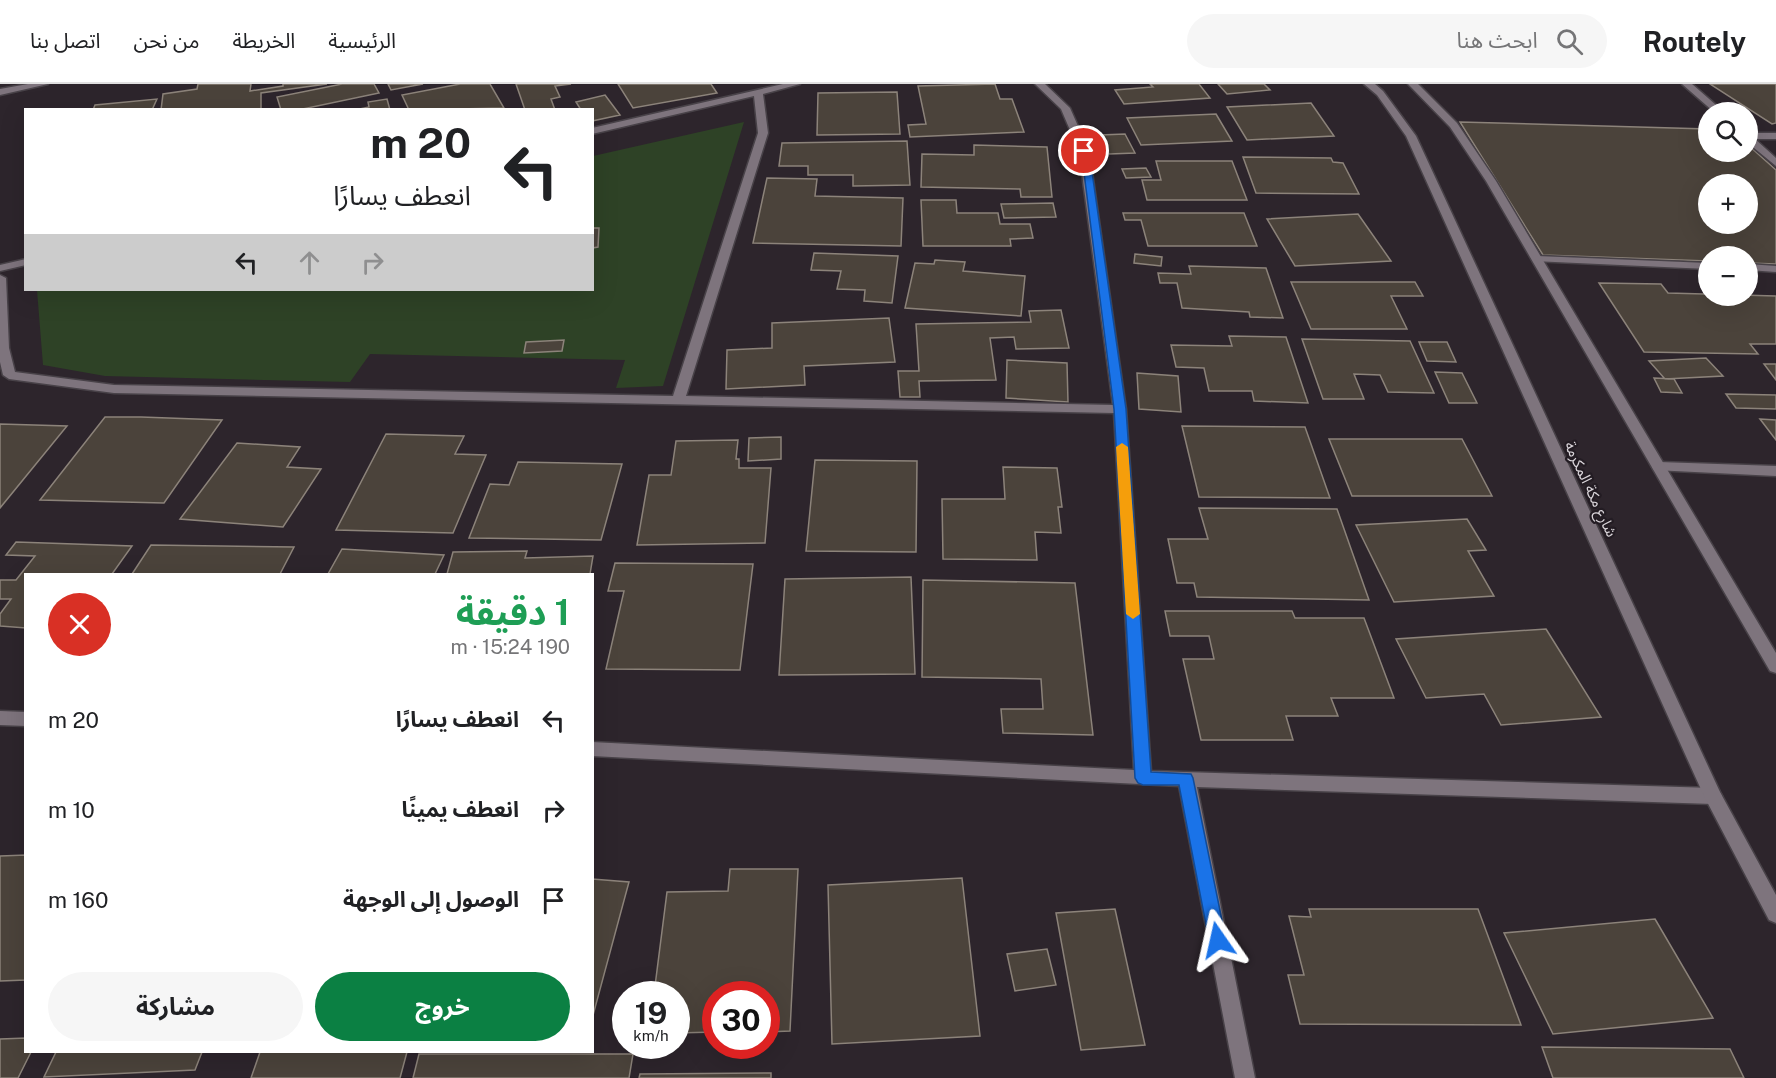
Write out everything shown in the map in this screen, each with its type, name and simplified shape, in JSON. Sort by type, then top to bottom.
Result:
[{"type":"street","points":[[0,92],[43,84]]},
{"type":"street","points":[[594,131],[795,84]]},
{"type":"street","points":[[1040,84],[1065,108],[1084,151],[1120,409],[1143,778]]},
{"type":"street","name":"شارع مكة المكرمة","points":[[1369,84],[1380,93],[1411,136],[1713,796],[1776,915]]},
{"type":"street","points":[[1413,84],[1454,125],[1491,181],[1776,667]]},
{"type":"street","points":[[1687,84],[1708,102]]},
{"type":"street","points":[[678,400],[763,133],[758,93]]},
{"type":"street","points":[[1758,137],[1776,136]]},
{"type":"street","points":[[1758,146],[1776,163]]},
{"type":"street","points":[[1537,259],[1698,266]]},
{"type":"street","points":[[0,268],[24,262]]},
{"type":"street","points":[[1758,268],[1776,269]]},
{"type":"street","points":[[0,278],[3,348],[9,375],[114,389],[1120,409]]},
{"type":"street","points":[[1659,467],[1776,471]]},
{"type":"street","points":[[0,718],[24,719]]},
{"type":"street","points":[[594,749],[1143,778],[1713,796]]},
{"type":"street","points":[[1186,778],[1245,1078]]},
{"type":"green space","points":[[744,122],[663,386],[616,388],[625,360],[370,354],[350,382],[105,376],[43,365],[37,291],[594,291],[594,156]]},
{"type":"building","points":[[198,84],[251,84],[250,91],[283,86],[283,84],[327,84],[261,93],[261,108],[161,108],[163,94],[197,89]]},
{"type":"building","points":[[342,84],[374,84],[379,93],[308,108],[280,108],[277,97]]},
{"type":"building","points":[[388,84],[423,84],[391,90]]},
{"type":"building","points":[[460,84],[490,84],[504,108],[408,108],[402,95]]},
{"type":"building","points":[[516,84],[571,84],[555,86],[560,97],[551,99],[554,108],[524,108]]},
{"type":"building","points":[[618,84],[711,84],[717,93],[633,108]]},
{"type":"building","points":[[995,84],[1000,99],[1012,99],[1024,132],[910,137],[908,125],[926,124],[918,86]]},
{"type":"building","points":[[1150,84],[1199,84],[1210,98],[1124,104],[1115,90],[1153,87]]},
{"type":"building","points":[[1218,84],[1264,84],[1270,90],[1227,94]]},
{"type":"building","points":[[1710,84],[1776,84],[1776,123],[1772,124],[1758,115],[1758,102],[1738,102]]},
{"type":"building","points":[[897,92],[900,134],[817,135],[818,93]]},
{"type":"building","points":[[605,95],[620,115],[594,121],[594,108],[580,108],[576,102]]},
{"type":"building","points":[[157,99],[153,108],[94,108],[95,105]]},
{"type":"building","points":[[387,99],[389,108],[364,108],[369,107],[368,102]]},
{"type":"building","points":[[1311,103],[1334,136],[1247,140],[1227,107]]},
{"type":"building","points":[[1216,114],[1232,141],[1141,145],[1127,118]]},
{"type":"building","points":[[1460,122],[1698,129],[1698,162],[1758,162],[1758,154],[1776,170],[1776,264],[1758,263],[1758,246],[1698,246],[1698,261],[1543,255]]},
{"type":"building","points":[[1125,134],[1135,153],[1109,154],[1100,135]]},
{"type":"building","points":[[907,141],[910,185],[853,186],[853,175],[808,175],[808,166],[779,166],[782,143]]},
{"type":"building","points":[[974,145],[1047,147],[1052,197],[1021,197],[1020,189],[921,187],[922,154],[974,155]]},
{"type":"building","points":[[1243,157],[1331,158],[1333,162],[1343,163],[1359,194],[1256,193]]},
{"type":"building","points":[[1156,161],[1232,161],[1247,200],[1147,200],[1142,180],[1161,180]]},
{"type":"building","points":[[1146,168],[1151,177],[1126,178],[1122,169]]},
{"type":"building","points":[[767,178],[817,179],[815,196],[903,198],[901,246],[753,243]]},
{"type":"building","points":[[921,200],[956,200],[957,213],[998,213],[1000,224],[1030,224],[1033,238],[1010,239],[1011,246],[923,246]]},
{"type":"building","points":[[1053,203],[1056,217],[1004,218],[1001,204]]},
{"type":"building","points":[[1123,213],[1244,213],[1257,246],[1148,246],[1141,220],[1125,220]]},
{"type":"building","points":[[1358,214],[1391,261],[1295,266],[1267,219]]},
{"type":"building","points":[[594,228],[599,228],[598,247],[594,248]]},
{"type":"building","points":[[814,253],[898,256],[892,303],[864,301],[865,290],[837,289],[841,271],[811,270]]},
{"type":"building","points":[[1135,254],[1162,257],[1161,266],[1134,263]]},
{"type":"building","points":[[935,260],[965,262],[963,271],[1025,276],[1021,316],[905,308],[915,263],[934,264]]},
{"type":"building","points":[[1189,266],[1266,268],[1283,318],[1250,317],[1249,312],[1182,308],[1177,283],[1160,283],[1158,273],[1191,274]]},
{"type":"building","points":[[1291,282],[1415,282],[1423,296],[1391,296],[1407,329],[1311,329]]},
{"type":"building","points":[[1599,283],[1661,284],[1668,293],[1698,294],[1698,306],[1758,306],[1758,296],[1776,296],[1776,344],[1750,344],[1758,354],[1644,352]]},
{"type":"building","points":[[1061,310],[1069,348],[1016,349],[1014,337],[990,338],[996,380],[919,381],[920,397],[900,397],[898,371],[919,371],[916,324],[1031,322],[1029,311]]},
{"type":"building","points":[[889,318],[895,362],[804,366],[805,385],[726,389],[727,350],[772,348],[772,323]]},
{"type":"building","points":[[1229,336],[1286,337],[1308,403],[1254,401],[1252,391],[1209,391],[1204,368],[1176,367],[1171,345],[1232,346]]},
{"type":"building","points":[[1302,339],[1410,341],[1434,393],[1388,392],[1380,375],[1354,374],[1364,399],[1323,399]]},
{"type":"building","points":[[564,340],[562,351],[524,353],[526,342]]},
{"type":"building","points":[[1419,342],[1447,342],[1456,362],[1427,361]]},
{"type":"building","points":[[1706,358],[1723,376],[1665,379],[1649,361]]},
{"type":"building","points":[[1007,360],[1067,363],[1068,402],[1006,398]]},
{"type":"building","points":[[1764,364],[1776,364],[1776,380]]},
{"type":"building","points":[[1435,372],[1462,373],[1477,403],[1449,403]]},
{"type":"building","points":[[1137,373],[1178,376],[1181,412],[1139,409]]},
{"type":"building","points":[[1654,378],[1674,379],[1682,393],[1661,392]]},
{"type":"building","points":[[1726,394],[1776,395],[1776,409],[1736,408]]},
{"type":"building","points":[[105,417],[222,420],[164,503],[40,500]]},
{"type":"building","points":[[1760,419],[1776,420],[1776,440]]},
{"type":"building","points":[[0,424],[67,426],[0,508]]},
{"type":"building","points":[[1182,426],[1305,427],[1330,498],[1199,497]]},
{"type":"building","points":[[386,434],[464,436],[455,454],[486,455],[453,533],[336,530]]},
{"type":"building","points":[[781,437],[781,459],[748,461],[749,438]]},
{"type":"building","points":[[1329,439],[1462,439],[1492,496],[1352,496]]},
{"type":"building","points":[[738,440],[736,459],[739,459],[739,468],[771,468],[765,543],[637,545],[649,475],[671,475],[676,441]]},
{"type":"building","points":[[237,443],[300,447],[287,467],[321,469],[283,527],[180,519]]},
{"type":"building","points":[[815,460],[917,461],[916,552],[806,551]]},
{"type":"building","points":[[518,462],[622,464],[601,540],[469,538],[490,484],[509,485]]},
{"type":"building","points":[[1003,467],[1057,468],[1062,507],[1058,507],[1061,533],[1035,532],[1037,560],[943,559],[942,499],[1005,499]]},
{"type":"building","points":[[1199,508],[1337,509],[1369,600],[1197,597],[1194,583],[1177,583],[1168,539],[1208,539]]},
{"type":"building","points":[[1467,519],[1486,550],[1468,551],[1494,596],[1394,602],[1356,525]]},
{"type":"building","points":[[16,542],[132,546],[113,573],[24,573],[24,628],[0,626],[0,614],[11,599],[0,599],[0,580],[16,580],[35,556],[6,555]]},
{"type":"building","points":[[151,545],[294,547],[281,573],[133,573]]},
{"type":"building","points":[[342,549],[444,555],[435,573],[329,573]]},
{"type":"building","points":[[527,551],[525,558],[593,556],[590,573],[447,573],[453,552]]},
{"type":"building","points":[[615,563],[753,564],[740,670],[606,669],[624,591],[608,591]]},
{"type":"building","points":[[911,577],[915,674],[779,675],[785,579]]},
{"type":"building","points":[[923,580],[1075,583],[1093,735],[1003,733],[1001,709],[1043,709],[1041,679],[922,677]]},
{"type":"building","points":[[1165,611],[1292,611],[1295,618],[1364,618],[1394,698],[1331,698],[1338,716],[1286,716],[1293,740],[1201,740],[1183,659],[1214,659],[1209,636],[1170,636]]},
{"type":"building","points":[[1546,629],[1601,717],[1501,725],[1484,694],[1426,698],[1396,639]]},
{"type":"building","points":[[24,855],[24,980],[0,981],[0,856]]},
{"type":"building","points":[[730,869],[798,869],[790,1031],[780,1031],[780,981],[702,981],[702,1032],[690,1033],[690,981],[656,981],[667,892],[728,891]]},
{"type":"building","points":[[962,878],[980,1036],[832,1044],[828,885]]},
{"type":"building","points":[[594,879],[629,882],[594,1012]]},
{"type":"building","points":[[1115,909],[1145,1045],[1081,1050],[1056,913]]},
{"type":"building","points":[[1309,909],[1478,909],[1521,1025],[1300,1024],[1288,975],[1304,975],[1289,916],[1311,917]]},
{"type":"building","points":[[1655,919],[1713,1018],[1553,1034],[1504,933]]},
{"type":"building","points":[[1047,949],[1056,985],[1015,991],[1007,954]]},
{"type":"building","points":[[24,1038],[24,1053],[30,1053],[18,1078],[0,1078],[0,1039]]},
{"type":"building","points":[[1542,1047],[1730,1049],[1744,1078],[1553,1078]]},
{"type":"building","points":[[56,1053],[202,1053],[195,1070],[44,1077]]},
{"type":"building","points":[[260,1053],[407,1053],[400,1078],[251,1078]]},
{"type":"building","points":[[419,1054],[612,1054],[612,1059],[632,1059],[629,1078],[413,1078]]},
{"type":"building","points":[[771,1073],[771,1078],[639,1078],[640,1074]]},
{"type":"slow traffic","points":[[1122,447],[1133,614]]},
{"type":"route","points":[[1084,151],[1120,409],[1143,778],[1186,778],[1218,940]]}]
